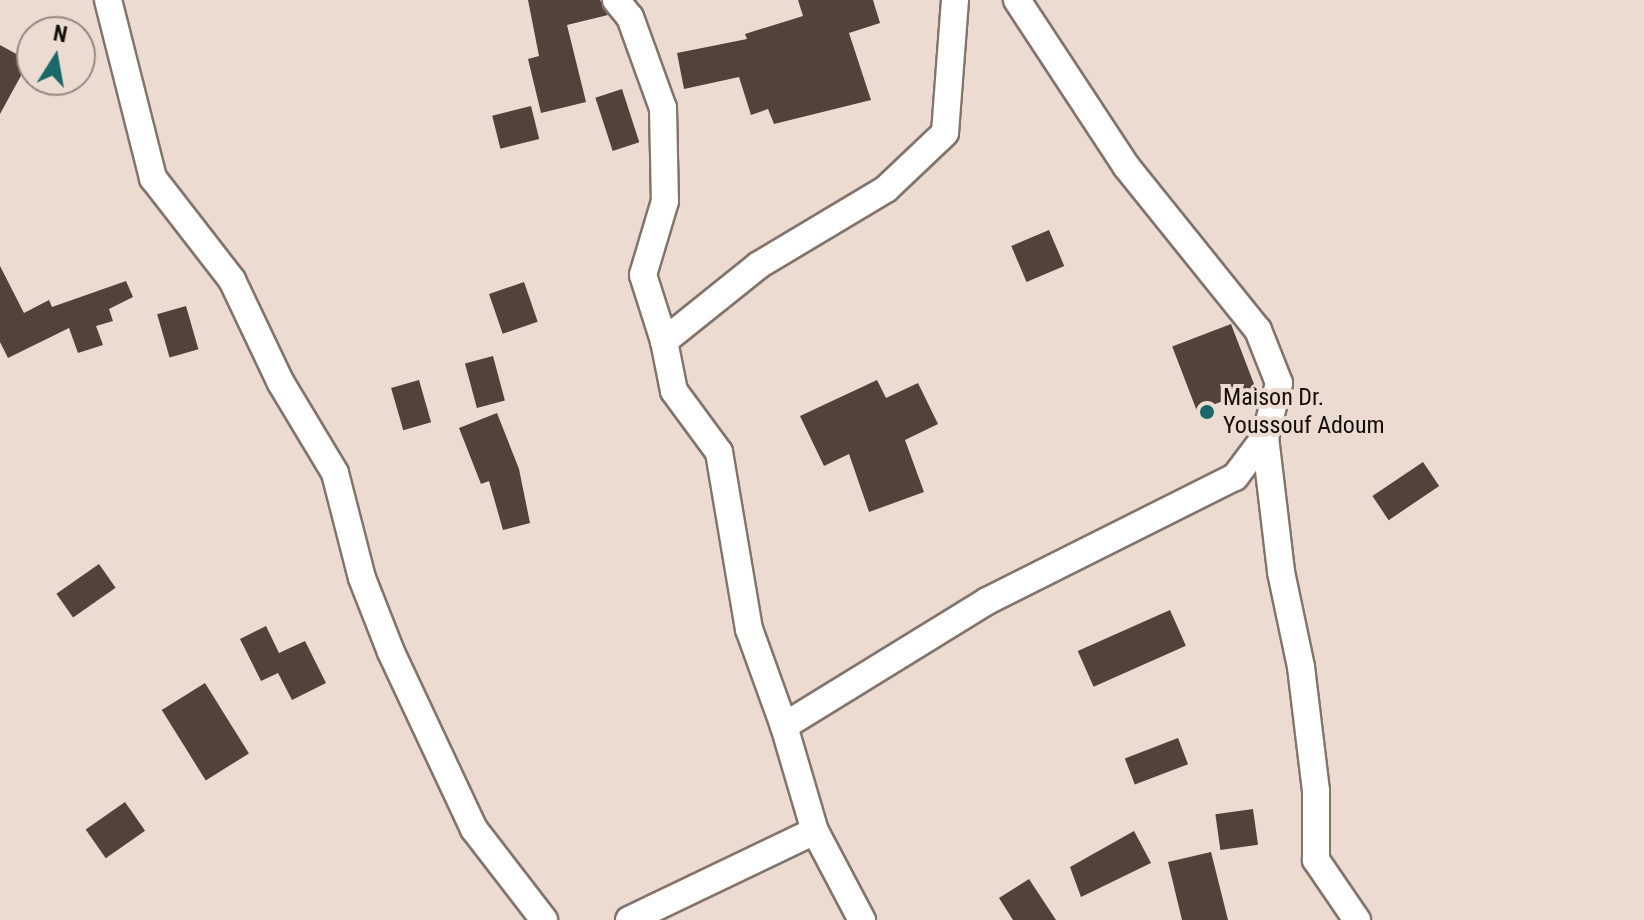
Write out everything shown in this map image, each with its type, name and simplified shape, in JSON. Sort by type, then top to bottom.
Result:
[{"type":"street","points":[[108,0],[153,178],[232,280],[281,383],[335,473],[362,578],[416,707],[474,829],[544,920]]},
{"type":"street","points":[[616,0],[630,17],[663,108],[665,201],[643,275],[664,341],[674,391],[719,452],[749,629],[784,726],[815,831],[862,920]]},
{"type":"street","points":[[664,341],[759,265],[886,189],[945,133],[955,0]]},
{"type":"street","points":[[1017,0],[1126,166],[1258,330],[1279,383],[1265,437],[1281,572],[1305,698],[1316,791],[1316,860],[1357,920]]},
{"type":"street","points":[[784,726],[987,601],[1235,477],[1265,437]]},
{"type":"street","points":[[629,920],[815,831]]},
{"type":"building","points":[[528,0],[600,0],[608,15],[567,25],[586,102],[541,113],[528,59],[539,56]]},
{"type":"building","points":[[798,0],[873,0],[880,23],[849,33],[871,100],[774,124],[768,109],[751,115],[739,77],[684,89],[677,53],[747,39],[745,34],[803,16]]},
{"type":"building","points":[[0,45],[16,54],[16,85],[0,114]]},
{"type":"building","points":[[622,89],[639,142],[613,151],[595,98]]},
{"type":"building","points":[[531,106],[539,139],[500,149],[492,116]]},
{"type":"building","points":[[1049,230],[1064,266],[1026,282],[1011,246]]},
{"type":"building","points":[[0,266],[24,313],[49,300],[52,307],[126,281],[133,297],[109,309],[113,321],[96,326],[103,345],[78,353],[69,328],[8,358],[0,342]]},
{"type":"building","points":[[524,282],[538,322],[503,334],[489,294]]},
{"type":"building","points":[[186,306],[198,349],[170,358],[157,314]]},
{"type":"building","points":[[1231,324],[1256,388],[1197,411],[1172,347]]},
{"type":"building","points":[[493,356],[505,400],[477,408],[465,364]]},
{"type":"building","points":[[419,380],[431,422],[403,430],[391,388]]},
{"type":"building","points":[[877,380],[886,398],[918,383],[938,424],[905,440],[924,492],[869,512],[849,454],[824,466],[800,416]]},
{"type":"building","points":[[497,413],[519,469],[530,523],[503,530],[489,481],[481,484],[459,428]]},
{"type":"building","points":[[1423,462],[1439,486],[1389,520],[1372,496]]},
{"type":"building","points":[[99,564],[116,588],[73,618],[56,594]]},
{"type":"building","points":[[1170,610],[1186,646],[1094,687],[1078,651]]},
{"type":"building","points":[[266,626],[279,653],[305,641],[326,683],[292,700],[278,673],[261,681],[240,639]]},
{"type":"building","points":[[205,683],[249,753],[206,780],[162,710]]},
{"type":"building","points":[[1178,738],[1188,764],[1135,785],[1125,758]]},
{"type":"building","points":[[125,802],[145,831],[106,858],[86,830]]},
{"type":"building","points":[[1253,809],[1258,845],[1220,850],[1215,814]]},
{"type":"building","points":[[1134,831],[1151,863],[1081,897],[1070,867]]},
{"type":"building","points":[[1211,852],[1228,920],[1182,920],[1168,862]]},
{"type":"building","points":[[1029,879],[1056,920],[1013,920],[999,898]]},
{"type":"place","name":"Maison Dr. Youssouf Adoum","points":[[1207,412]]}]
